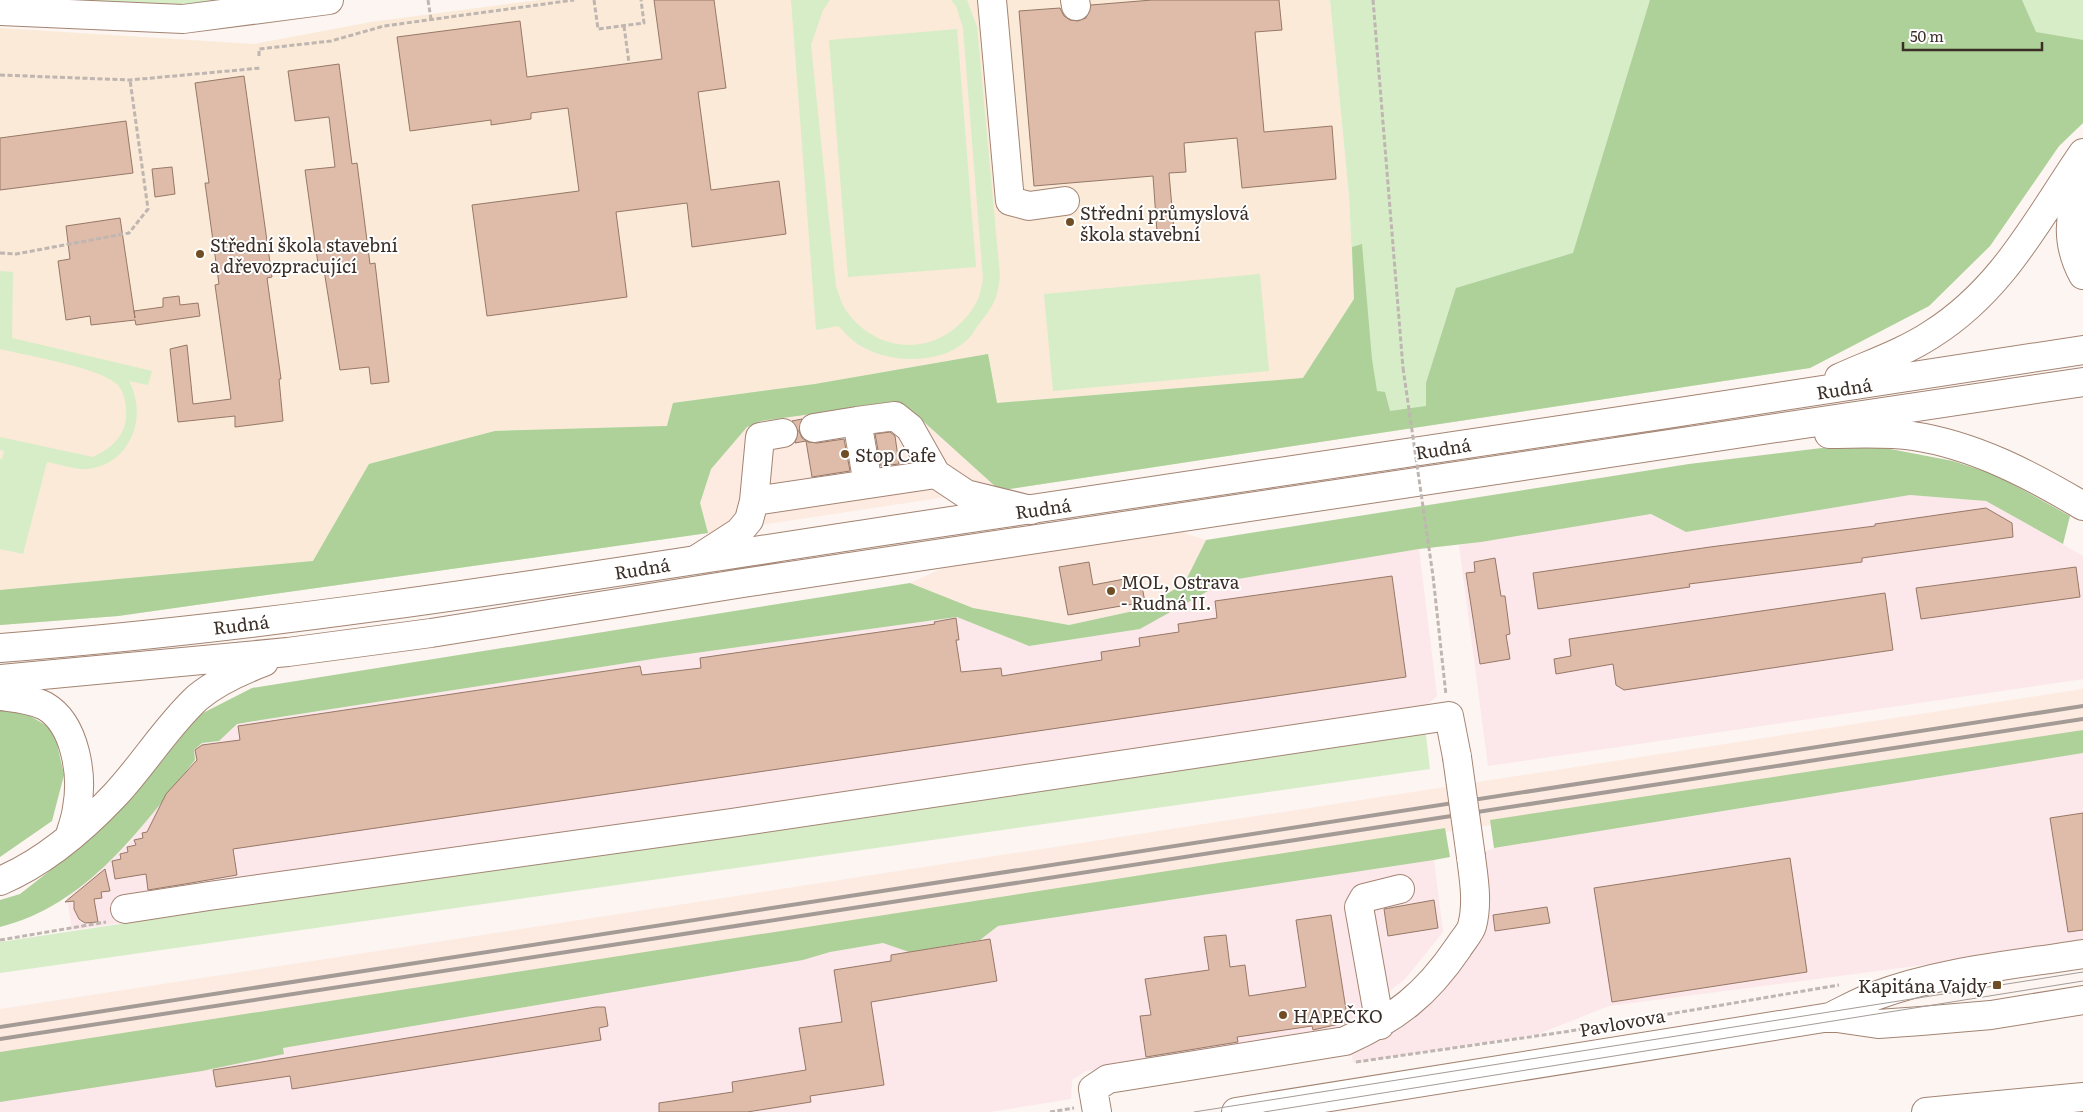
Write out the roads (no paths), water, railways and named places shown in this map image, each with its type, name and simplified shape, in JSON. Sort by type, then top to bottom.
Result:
[{"type":"main road","points":[[0,11],[183,19],[329,0]]},
{"type":"main road","points":[[992,0],[1010,201],[1029,206],[1065,201]]},
{"type":"main road","points":[[1799,395],[1908,348],[1934,333],[1971,304],[2007,266],[2031,235],[2083,153]]},
{"type":"main road","points":[[2083,180],[2073,204],[2071,230],[2073,248],[2083,275]]},
{"type":"main road","name":"Rudná","points":[[0,648],[228,626],[416,602],[1799,395],[2083,350]]},
{"type":"main road","name":"Rudná","points":[[0,679],[288,652],[431,632],[762,580],[2083,382]]},
{"type":"main road","points":[[814,428],[895,416],[910,428],[936,474],[966,494],[1031,510]]},
{"type":"main road","points":[[858,421],[868,484]]},
{"type":"main road","points":[[1752,432],[1894,434],[1930,440],[1961,448],[2011,467],[2083,506]]},
{"type":"main road","points":[[697,559],[739,532],[749,520],[771,435]]},
{"type":"main road","points":[[754,502],[936,474]]},
{"type":"main road","points":[[0,881],[35,864],[69,838],[116,794],[177,719],[197,698],[233,675],[288,652]]},
{"type":"main road","points":[[0,696],[20,698],[44,705],[57,716],[71,740],[79,780],[77,808],[69,838]]},
{"type":"main road","points":[[126,909],[738,822],[1449,716],[1475,884],[1472,928],[1447,964],[1417,998],[1380,1025],[1345,1041],[1108,1079],[1093,1089],[1097,1112]]},
{"type":"main road","points":[[1380,1025],[1359,907],[1364,898],[1400,889]]},
{"type":"main road","name":"Pavlovova","points":[[1838,1018],[1875,996],[1919,984],[1983,969],[2083,954]]},
{"type":"main road","points":[[1838,1018],[2083,981]]},
{"type":"main road","name":"Pavlovova","points":[[1236,1112],[1342,1104],[1838,1018],[1878,1024],[1921,1021],[1991,1014],[2083,1000]]},
{"type":"main road","points":[[1926,1112],[2083,1097]]},
{"type":"tram line","points":[[1194,1112],[2083,972]]},
{"type":"tram line","points":[[1264,1112],[2083,981]]},
{"type":"railway","points":[[0,1027],[2083,706]]},
{"type":"railway","points":[[0,1039],[2083,719]]},
{"type":"place","name":"Střední průmyslová škola stavební","points":[[1070,222]]},
{"type":"place","name":"Střední škola stavební a dřevozpracující","points":[[200,254]]},
{"type":"place","name":"Stop Cafe","points":[[845,454]]},
{"type":"place","name":"MOL, Ostrava - Rudná II.","points":[[1111,591]]},
{"type":"place","name":"Kapitána Vajdy","points":[[1997,985]]},
{"type":"place","name":"HAPEČKO","points":[[1283,1015]]}]
